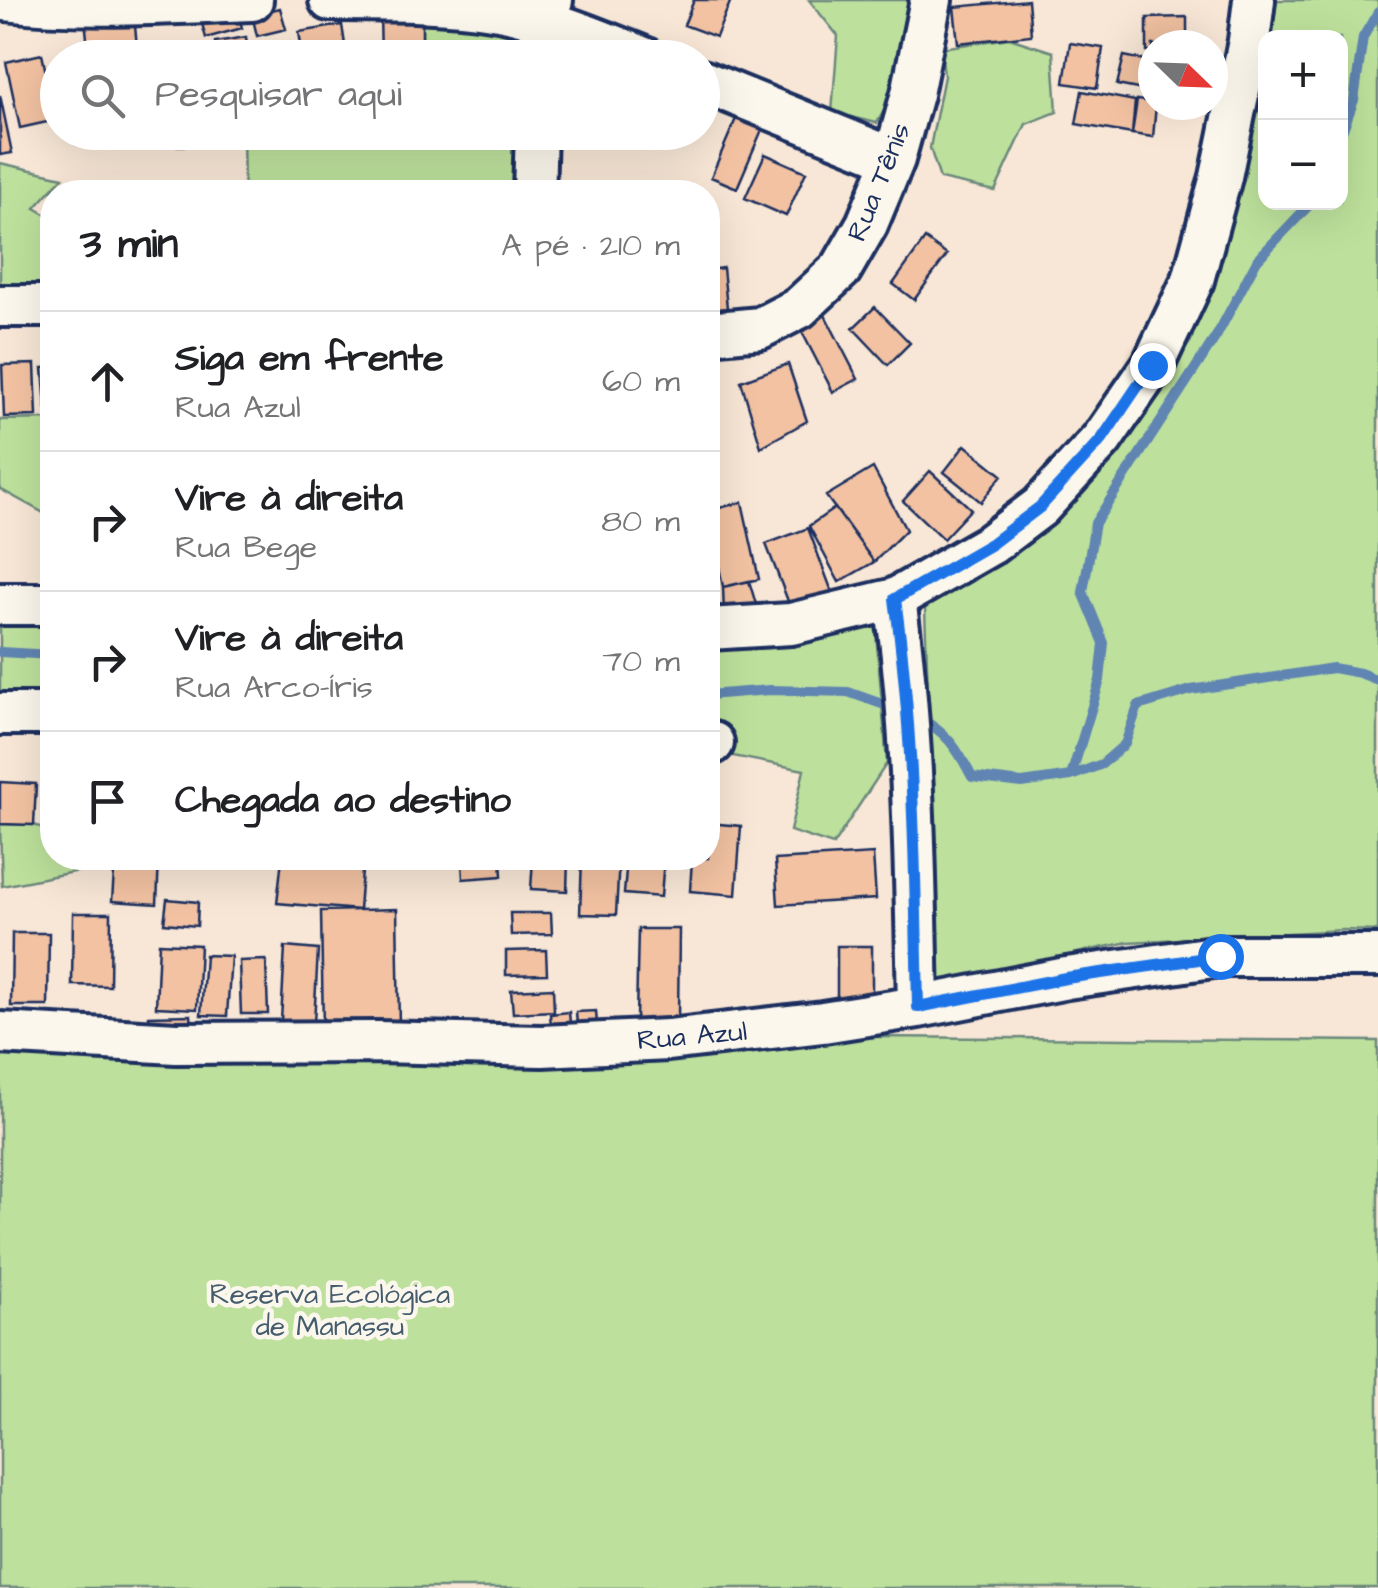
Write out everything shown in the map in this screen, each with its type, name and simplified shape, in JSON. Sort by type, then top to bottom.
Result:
[{"type":"street","points":[[5,0],[117,6],[252,0]]},
{"type":"street","points":[[330,0],[426,1],[496,8],[588,40]]},
{"type":"street","name":"Rua Tênis","points":[[720,332],[760,328],[799,308],[841,269],[867,224],[894,160],[931,0]]},
{"type":"street","points":[[720,627],[791,624],[895,599],[991,544],[1040,507],[1102,439],[1152,365],[1194,280],[1221,177],[1254,0]]},
{"type":"street","points":[[720,88],[894,160]]},
{"type":"street","points":[[534,180],[535,150]]},
{"type":"street","points":[[0,306],[40,306]]},
{"type":"street","points":[[895,599],[906,689],[914,820],[918,1007]]},
{"type":"street","points":[[0,604],[40,604]]},
{"type":"street","points":[[0,714],[40,714]]},
{"type":"street","name":"Rua Azul","points":[[0,1033],[176,1044],[377,1042],[542,1046],[668,1040],[823,1022],[1066,978],[1220,956],[1378,956]]},
{"type":"green space","points":[[809,0],[911,0],[900,82],[877,123],[832,113],[838,36]]},
{"type":"green space","points":[[1271,0],[1378,0],[1378,931],[1128,942],[938,983],[925,608],[1068,507],[1191,341],[1243,180],[1258,84],[1258,210],[1348,210],[1348,30],[1266,30]]},
{"type":"green space","points":[[422,11],[529,26],[529,40],[422,40]]},
{"type":"green space","points":[[1009,38],[1053,52],[1057,112],[1026,124],[995,191],[940,179],[930,148],[944,76],[941,48]]},
{"type":"green space","points":[[243,150],[525,150],[524,180],[244,180]]},
{"type":"green space","points":[[0,163],[63,177],[40,180],[40,202],[35,208],[40,211],[40,291],[0,294]]},
{"type":"green space","points":[[40,419],[40,511],[0,489],[0,420]]},
{"type":"green space","points":[[0,618],[40,619],[40,699],[0,698]]},
{"type":"green space","points":[[875,621],[887,763],[833,845],[790,831],[804,770],[720,753],[720,638]]},
{"type":"green space","points":[[0,824],[40,827],[40,870],[79,870],[79,871],[2,886]]},
{"type":"green space","name":"Reserva Ecológica de Manassu","points":[[0,1030],[1378,1041],[1378,1588],[0,1588]]},
{"type":"building","points":[[694,0],[731,0],[716,37],[684,25]]},
{"type":"building","points":[[1028,0],[1031,35],[958,43],[954,7]]},
{"type":"building","points":[[236,4],[242,28],[206,38],[199,13]]},
{"type":"building","points":[[280,8],[286,29],[257,36],[252,15]]},
{"type":"building","points":[[422,11],[422,40],[381,40],[380,13]]},
{"type":"building","points":[[134,15],[136,40],[87,40],[85,19]]},
{"type":"building","points":[[1187,17],[1187,30],[1147,30],[1147,18]]},
{"type":"building","points":[[342,25],[344,40],[300,40],[299,32]]},
{"type":"building","points":[[1070,43],[1103,48],[1097,88],[1064,83]]},
{"type":"building","points":[[40,54],[40,124],[20,128],[6,62]]},
{"type":"building","points":[[1124,56],[1138,59],[1138,89],[1117,85]]},
{"type":"building","points":[[1082,91],[1135,101],[1132,134],[1076,124]]},
{"type":"building","points":[[0,95],[12,153],[0,155]]},
{"type":"building","points":[[1138,100],[1138,120],[1155,120],[1153,137],[1132,134]]},
{"type":"building","points":[[738,114],[764,125],[737,188],[711,177]]},
{"type":"building","points":[[765,154],[806,172],[786,216],[745,198]]},
{"type":"building","points":[[925,239],[947,255],[914,300],[893,284]]},
{"type":"building","points":[[723,268],[727,308],[720,309]]},
{"type":"building","points":[[875,307],[910,343],[888,365],[853,328]]},
{"type":"building","points":[[825,315],[858,379],[833,392],[800,328]]},
{"type":"building","points":[[35,364],[37,416],[4,417],[2,365]]},
{"type":"building","points":[[788,364],[807,421],[761,447],[741,381]]},
{"type":"building","points":[[965,445],[1002,475],[981,502],[944,472]]},
{"type":"building","points":[[873,468],[906,530],[874,562],[826,496]]},
{"type":"building","points":[[930,471],[971,509],[943,539],[903,501]]},
{"type":"building","points":[[742,502],[759,579],[723,587],[720,508]]},
{"type":"building","points":[[835,508],[874,562],[839,582],[809,526]]},
{"type":"building","points":[[808,528],[834,597],[793,614],[766,544]]},
{"type":"building","points":[[749,581],[758,611],[724,614],[723,587]]},
{"type":"building","points":[[0,782],[36,784],[34,825],[0,824]]},
{"type":"building","points":[[720,824],[741,826],[736,895],[690,891],[691,870],[720,870]]},
{"type":"building","points":[[873,854],[876,899],[778,905],[775,860]]},
{"type":"building","points":[[114,870],[158,870],[157,904],[112,901]]},
{"type":"building","points":[[281,870],[362,870],[359,910],[277,903]]},
{"type":"building","points":[[462,870],[502,870],[502,876],[463,879]]},
{"type":"building","points":[[532,870],[568,870],[567,891],[531,889]]},
{"type":"building","points":[[582,870],[618,870],[616,915],[580,914]]},
{"type":"building","points":[[626,870],[663,870],[661,897],[624,894]]},
{"type":"building","points":[[167,899],[198,902],[197,926],[164,923]]},
{"type":"building","points":[[397,909],[399,1027],[323,1029],[321,911]]},
{"type":"building","points":[[73,913],[111,913],[110,986],[72,985]]},
{"type":"building","points":[[510,913],[551,913],[552,934],[511,935]]},
{"type":"building","points":[[638,929],[679,929],[678,1020],[636,1019]]},
{"type":"building","points":[[12,933],[49,933],[48,1006],[11,1006]]},
{"type":"building","points":[[159,943],[200,945],[197,1009],[156,1007]]},
{"type":"building","points":[[837,946],[872,946],[872,1006],[837,1007]]},
{"type":"building","points":[[285,947],[318,950],[314,1023],[281,1021]]},
{"type":"building","points":[[546,950],[547,974],[506,975],[506,951]]},
{"type":"building","points":[[205,955],[231,956],[227,1016],[201,1015]]},
{"type":"building","points":[[266,960],[268,1014],[241,1014],[239,961]]},
{"type":"building","points":[[553,988],[554,1011],[513,1013],[511,990]]},
{"type":"building","points":[[596,1011],[598,1037],[578,1038],[576,1012]]},
{"type":"building","points":[[569,1012],[571,1034],[552,1036],[550,1014]]},
{"type":"building","points":[[191,1015],[193,1038],[150,1039],[149,1016]]},
{"type":"waterway","points":[[1346,120],[1354,100],[1363,37],[1378,12]]},
{"type":"waterway","points":[[1071,776],[1100,680],[1104,643],[1083,592],[1095,523],[1217,335],[1257,260],[1304,210]]},
{"type":"waterway","points":[[0,652],[40,654]]},
{"type":"waterway","points":[[917,716],[950,741],[972,777],[1022,783],[1071,776],[1102,764],[1125,744],[1138,706],[1191,690],[1333,668],[1378,680]]},
{"type":"waterway","points":[[720,694],[770,690],[848,692],[896,709]]},
{"type":"route","points":[[1152,365],[1102,439],[1040,507],[991,544],[895,599],[905,670],[914,820],[918,1007],[1066,978],[1220,956]]}]
